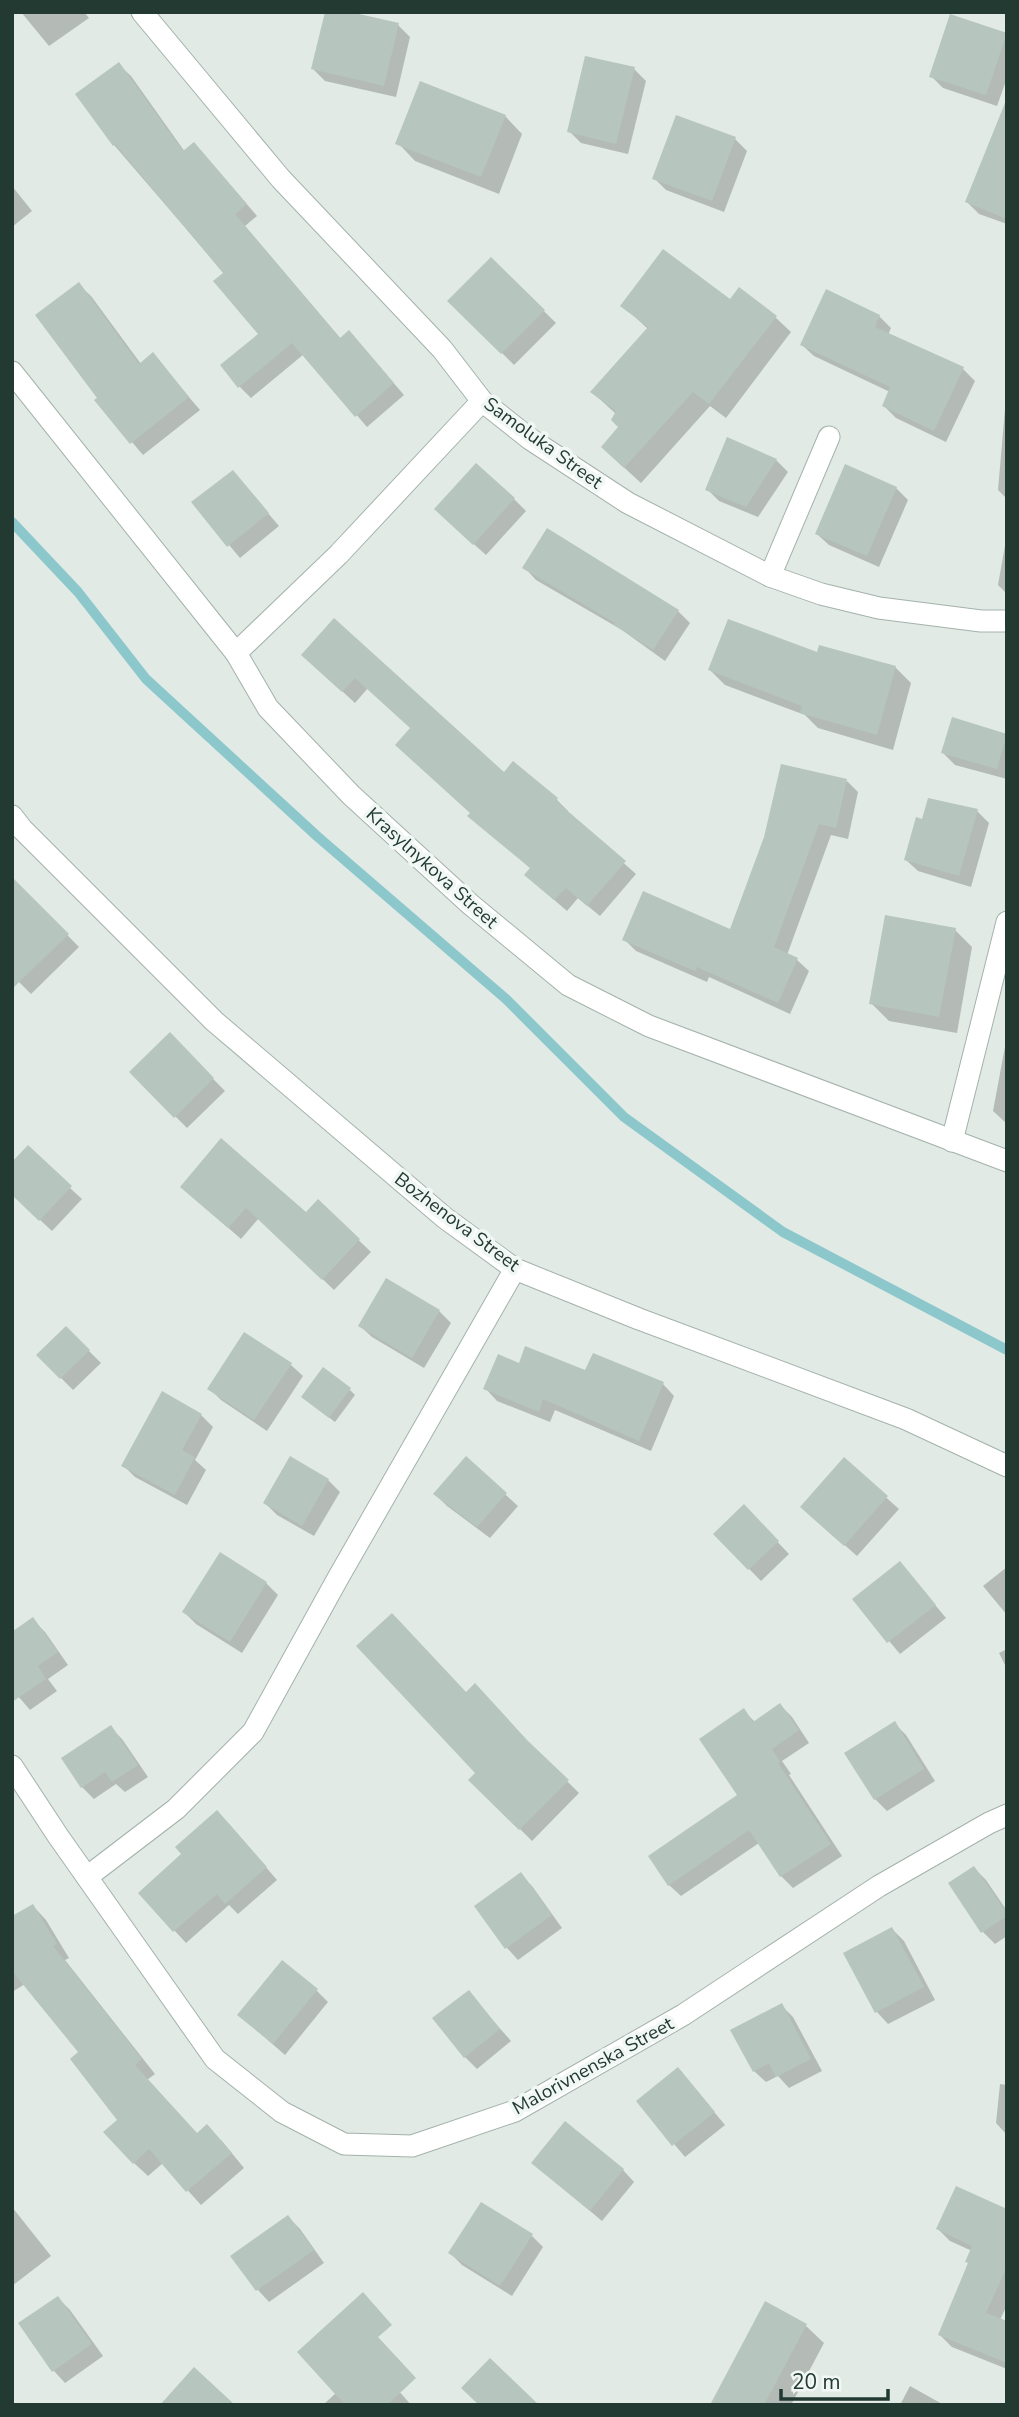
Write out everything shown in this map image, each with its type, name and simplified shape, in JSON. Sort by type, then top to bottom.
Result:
[{"type":"street","name":"Samoluka Street","points":[[142,12],[281,179],[442,349],[482,401],[530,439],[628,503],[770,576],[821,594],[879,608],[981,621],[1007,621]]},
{"type":"street","name":"Krasylnykova Street","points":[[12,372],[236,653],[268,708],[351,795],[470,904],[568,985],[649,1026],[1007,1161]]},
{"type":"street","points":[[236,653],[339,554],[482,401]]},
{"type":"street","points":[[770,576],[829,437]]},
{"type":"street","name":"Bozhenova Street","points":[[16,827],[214,1021],[444,1218],[514,1269],[639,1320],[906,1419],[1007,1466]]},
{"type":"street","points":[[952,1141],[1007,922]]},
{"type":"street","points":[[86,1877],[176,1809],[253,1732],[514,1269]]},
{"type":"street","name":"Malorivnenska Street","points":[[12,1766],[86,1877],[215,2059],[282,2112],[344,2144],[412,2146],[515,2111],[683,2015],[880,1886],[1007,1815]]},
{"type":"building","points":[[325,12],[350,12],[399,23],[384,86],[311,69]]},
{"type":"building","points":[[950,14],[1007,33],[986,95],[929,77]]},
{"type":"building","points":[[585,56],[635,67],[616,144],[567,132]]},
{"type":"building","points":[[119,62],[183,151],[194,142],[247,204],[235,214],[340,338],[349,330],[394,383],[355,417],[292,343],[238,388],[220,365],[258,334],[213,281],[223,273],[115,144],[113,146],[75,94]]},
{"type":"building","points":[[420,81],[506,115],[481,177],[395,144]]},
{"type":"building","points":[[1007,103],[1007,219],[965,202]]},
{"type":"building","points":[[676,115],[736,137],[712,201],[652,179]]},
{"type":"building","points":[[663,249],[730,299],[739,287],[777,316],[709,404],[693,392],[624,468],[601,447],[618,427],[611,420],[616,411],[590,392],[648,327],[620,306]]},
{"type":"building","points":[[491,257],[545,310],[501,354],[447,301]]},
{"type":"building","points":[[79,282],[139,364],[153,352],[189,397],[130,444],[94,400],[97,398],[35,315]]},
{"type":"building","points":[[826,289],[880,315],[875,327],[964,367],[934,431],[882,406],[890,387],[800,345]]},
{"type":"building","points":[[727,437],[777,459],[746,507],[705,490]]},
{"type":"building","points":[[476,463],[515,498],[473,545],[434,509]]},
{"type":"building","points":[[845,464],[897,487],[867,556],[815,534]]},
{"type":"building","points":[[233,470],[269,513],[227,547],[191,502]]},
{"type":"building","points":[[547,528],[679,610],[653,650],[614,625],[615,623],[522,568]]},
{"type":"building","points":[[334,618],[504,772],[513,761],[558,798],[556,801],[626,861],[587,906],[566,888],[554,900],[524,875],[530,868],[467,816],[470,813],[395,745],[410,728],[355,678],[342,692],[301,655]]},
{"type":"building","points":[[728,619],[817,652],[819,645],[896,666],[877,735],[800,713],[802,706],[708,670]]},
{"type":"building","points":[[952,717],[1007,734],[997,769],[941,753]]},
{"type":"building","points":[[781,764],[847,779],[836,828],[819,824],[774,947],[798,958],[778,1003],[697,967],[695,971],[622,940],[643,891],[730,929],[764,837]]},
{"type":"building","points":[[928,798],[978,809],[959,876],[904,860],[916,817],[922,819]]},
{"type":"building","points":[[12,877],[69,934],[12,989]]},
{"type":"building","points":[[885,915],[956,928],[939,1017],[869,1004]]},
{"type":"building","points":[[170,1032],[214,1078],[174,1118],[129,1072]]},
{"type":"building","points":[[221,1138],[306,1212],[318,1199],[360,1239],[322,1280],[246,1208],[228,1228],[180,1187]]},
{"type":"building","points":[[28,1145],[72,1186],[39,1221],[12,1195],[12,1162]]},
{"type":"building","points":[[386,1278],[440,1310],[412,1358],[358,1326]]},
{"type":"building","points":[[66,1326],[90,1350],[60,1379],[36,1355]]},
{"type":"building","points":[[244,1332],[292,1363],[254,1420],[207,1389]]},
{"type":"building","points":[[525,1346],[585,1370],[593,1353],[664,1382],[639,1441],[543,1399],[539,1412],[483,1389],[498,1354],[519,1363]]},
{"type":"building","points":[[323,1367],[351,1388],[329,1418],[301,1397]]},
{"type":"building","points":[[162,1391],[202,1414],[182,1450],[195,1457],[175,1495],[121,1466]]},
{"type":"building","points":[[290,1456],[329,1479],[302,1526],[263,1503]]},
{"type":"building","points":[[466,1456],[507,1493],[477,1527],[433,1494]]},
{"type":"building","points":[[844,1457],[888,1496],[844,1546],[800,1507]]},
{"type":"building","points":[[744,1504],[779,1541],[748,1570],[713,1534]]},
{"type":"building","points":[[220,1552],[267,1582],[230,1642],[182,1612]]},
{"type":"building","points":[[900,1561],[936,1605],[887,1643],[852,1599]]},
{"type":"building","points":[[392,1613],[466,1692],[475,1683],[527,1740],[569,1780],[519,1830],[468,1780],[475,1773],[356,1646]]},
{"type":"building","points":[[33,1617],[58,1652],[38,1666],[46,1679],[12,1702],[12,1630]]},
{"type":"building","points":[[780,1703],[799,1730],[772,1749],[780,1762],[778,1763],[831,1844],[780,1877],[749,1830],[668,1886],[648,1856],[737,1795],[699,1739],[744,1708],[753,1722]]},
{"type":"building","points":[[895,1721],[924,1769],[874,1800],[844,1753]]},
{"type":"building","points":[[111,1725],[138,1765],[112,1782],[105,1772],[81,1788],[61,1758]]},
{"type":"building","points":[[217,1810],[267,1867],[225,1904],[217,1894],[173,1932],[138,1893],[181,1854],[175,1847]]},
{"type":"building","points":[[974,1866],[1007,1913],[1007,1916],[981,1933],[948,1883]]},
{"type":"building","points":[[521,1872],[552,1915],[505,1949],[474,1906]]},
{"type":"building","points":[[33,1904],[57,1944],[53,1946],[142,2059],[135,2065],[197,2133],[207,2124],[232,2153],[186,2192],[149,2149],[133,2164],[103,2132],[117,2120],[70,2059],[78,2052],[12,1971],[12,1916]]},
{"type":"building","points":[[892,1927],[924,1987],[875,2013],[843,1953]]},
{"type":"building","points":[[282,1960],[318,1989],[273,2044],[237,2015]]},
{"type":"building","points":[[469,1990],[500,2029],[464,2058],[432,2018]]},
{"type":"building","points":[[782,2003],[811,2059],[776,2077],[769,2063],[753,2072],[730,2030]]},
{"type":"building","points":[[678,2067],[715,2112],[672,2146],[636,2101]]},
{"type":"building","points":[[565,2121],[624,2169],[590,2211],[531,2163]]},
{"type":"building","points":[[956,2186],[1007,2209],[1007,2267],[986,2313],[1007,2321],[1007,2363],[938,2335],[968,2263],[965,2262],[972,2246],[936,2229]]},
{"type":"building","points":[[481,2202],[533,2234],[500,2286],[448,2253]]},
{"type":"building","points":[[288,2215],[314,2250],[256,2291],[230,2256]]},
{"type":"building","points":[[363,2292],[392,2325],[378,2337],[416,2378],[387,2405],[345,2405],[297,2352]]},
{"type":"building","points":[[58,2296],[92,2344],[52,2372],[18,2323]]},
{"type":"building","points":[[765,2301],[807,2324],[764,2405],[710,2405]]},
{"type":"building","points":[[490,2358],[539,2405],[479,2405],[461,2388]]},
{"type":"building","points":[[194,2367],[235,2405],[160,2405]]},
{"type":"waterway","points":[[12,522],[78,592],[146,679],[318,837],[506,999],[624,1117],[783,1232],[1007,1350]]}]
